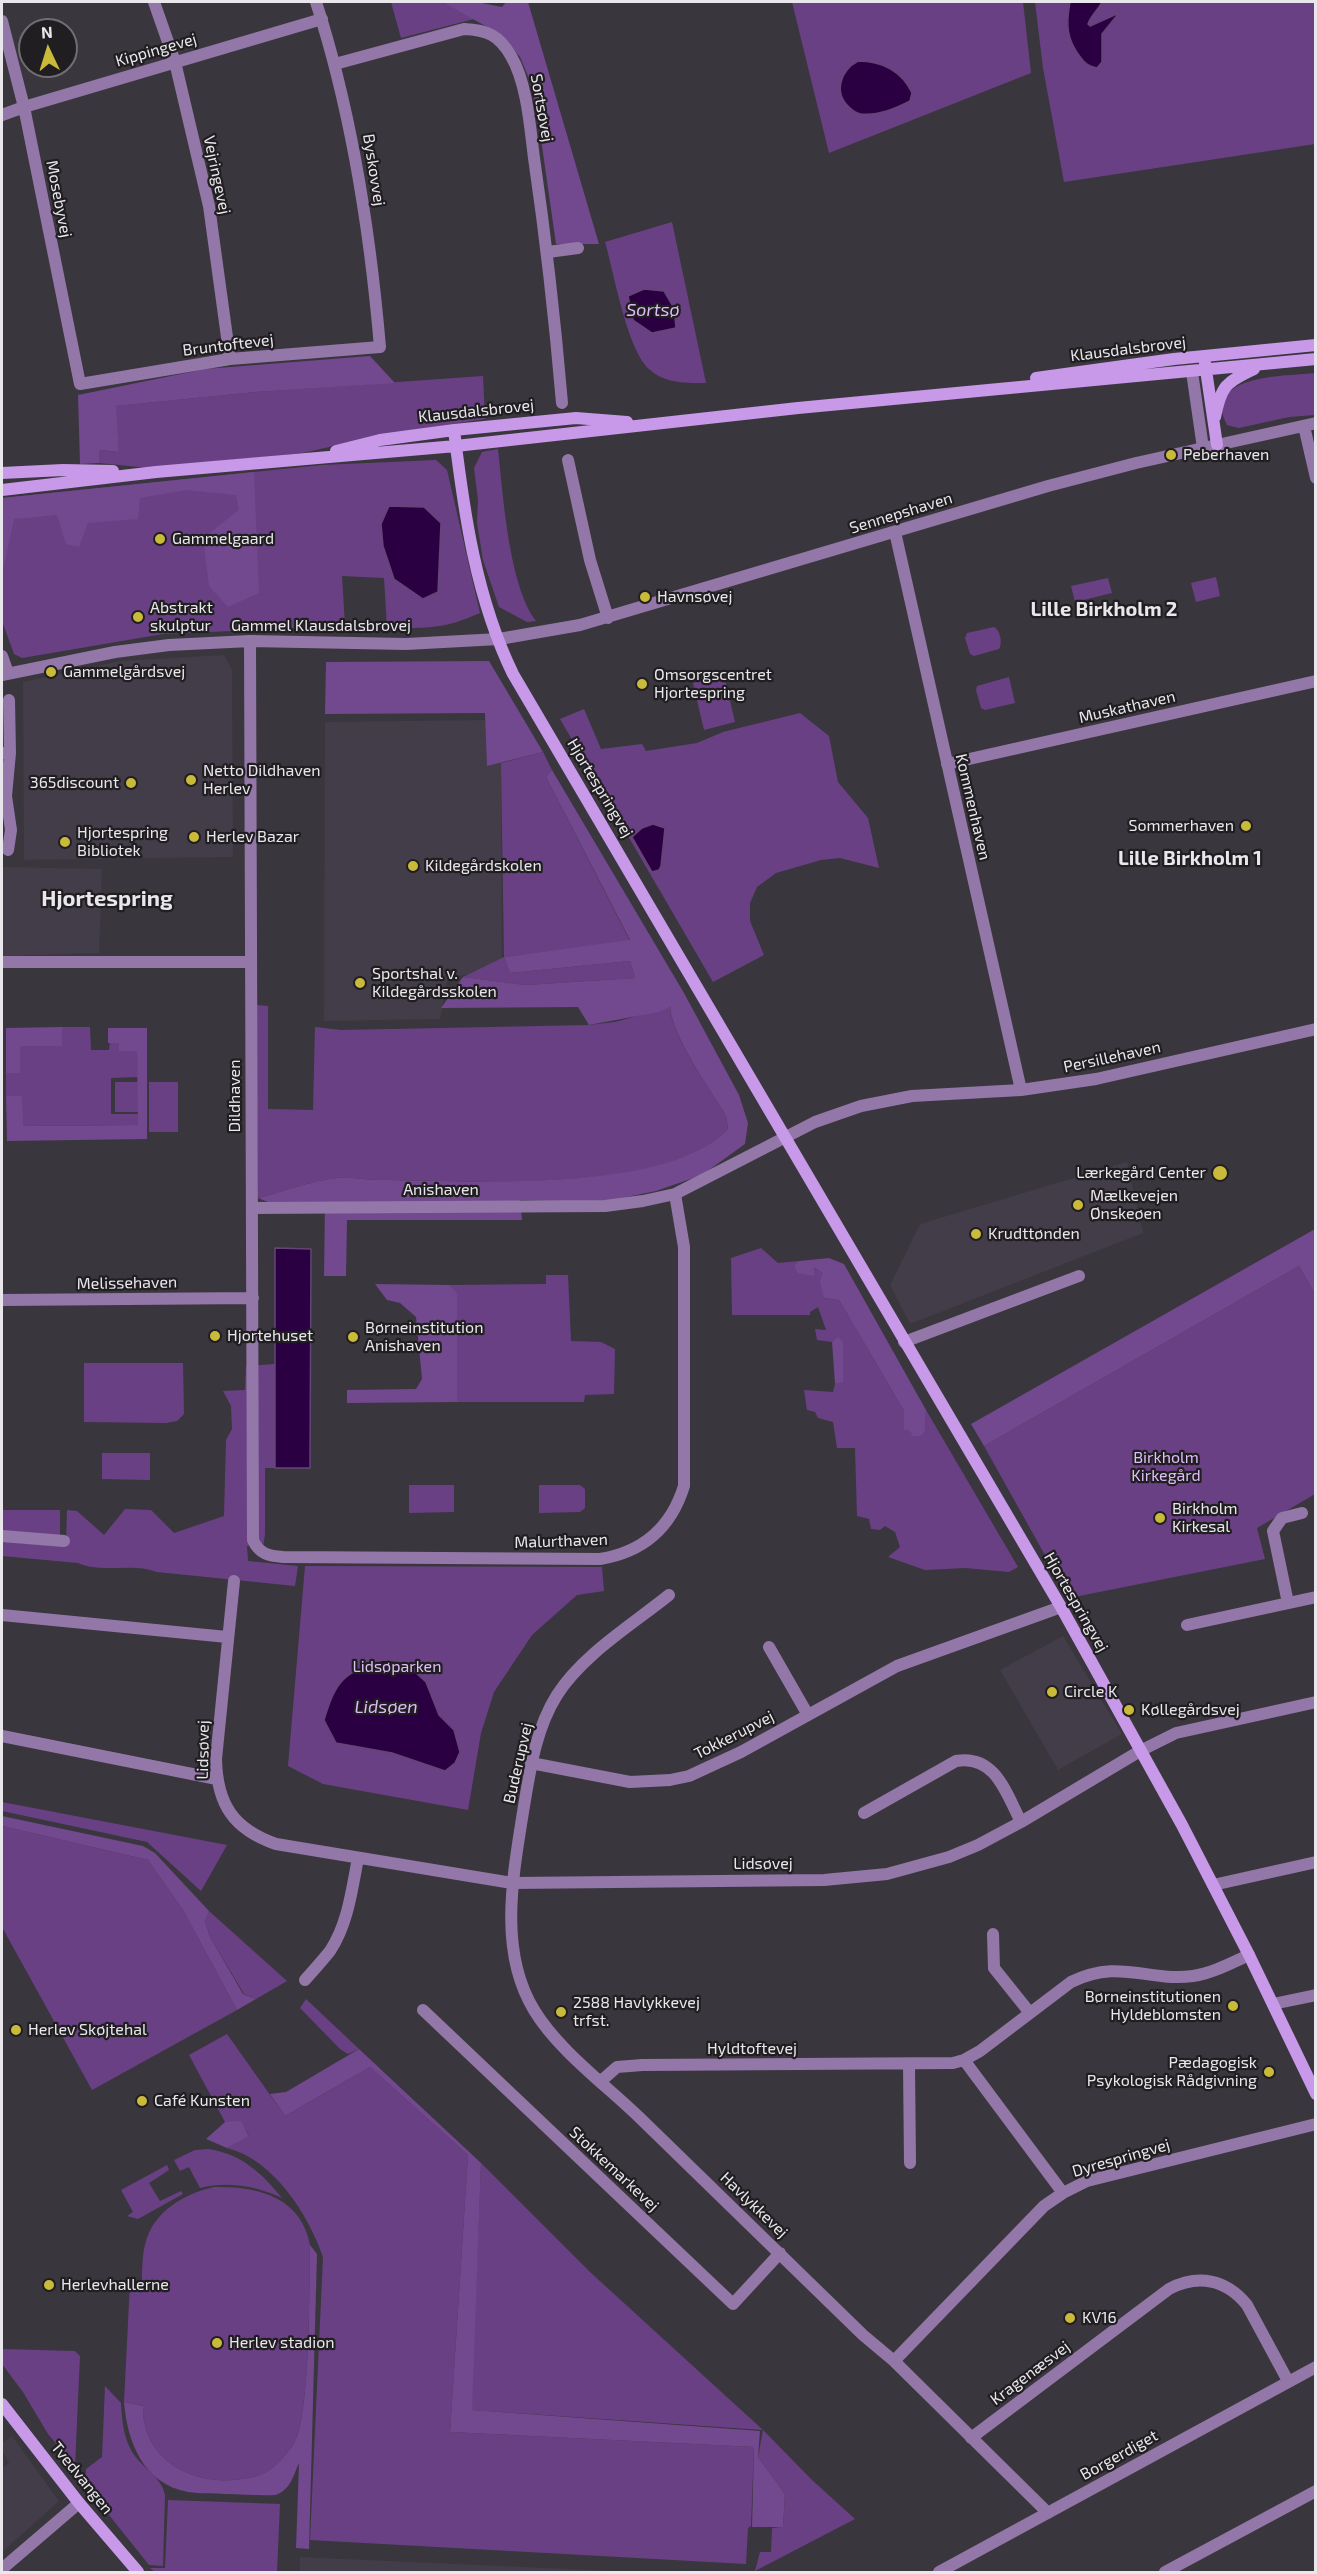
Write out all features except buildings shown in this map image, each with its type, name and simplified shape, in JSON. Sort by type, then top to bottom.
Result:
[{"type":"street","name":"Vejringevej","points":[[154,2],[175,62],[209,206],[230,359]]},
{"type":"street","name":"Byskovvej","points":[[316,2],[335,64],[352,134],[368,237],[380,347]]},
{"type":"street","name":"Kippingevej","points":[[2,115],[322,19]]},
{"type":"street","name":"Mosebyvej","points":[[2,21],[24,107],[80,384]]},
{"type":"street","name":"Sortsøvej","points":[[335,64],[464,29],[485,30],[501,42],[519,72],[548,252],[562,403]]},
{"type":"street","points":[[548,252],[578,248]]},
{"type":"street","name":"Klausdalsbrovej","points":[[946,394],[1091,369],[1316,345]]},
{"type":"street","name":"Bruntoftevej","points":[[80,384],[230,359],[380,347]]},
{"type":"street","points":[[1204,356],[1217,445]]},
{"type":"street","points":[[1203,448],[1192,372],[1204,356]]},
{"type":"street","name":"Klausdalsbrovej","points":[[2,490],[156,472],[456,446],[589,432],[649,423],[1316,359]]},
{"type":"street","points":[[1213,427],[1220,395],[1227,384],[1263,364]]},
{"type":"street","name":"Klausdalsbrovej","points":[[308,458],[380,440],[454,430],[576,418],[649,423]]},
{"type":"street","points":[[1310,424],[1316,478]]},
{"type":"street","name":"Sennepshaven","points":[[499,639],[608,618],[1048,486],[1310,424]]},
{"type":"street","name":"Hjortespringvej","points":[[454,430],[471,547],[487,612],[513,674],[1061,1607],[1213,1885],[1316,2094]]},
{"type":"street","points":[[568,459],[590,560],[608,618]]},
{"type":"street","name":"Klausdalsbrovej","points":[[2,473],[63,470],[156,472]]},
{"type":"street","name":"Kommenhaven","points":[[895,532],[1021,1090]]},
{"type":"street","name":"Gammel Klausdalsbrovej","points":[[5,674],[115,652],[169,645],[250,640],[406,644],[499,639]]},
{"type":"street","name":"Dildhaven","points":[[250,640],[253,1540],[257,1550]]},
{"type":"street","points":[[2,656],[5,674]]},
{"type":"street","name":"Muskathaven","points":[[946,764],[1316,681]]},
{"type":"street","points":[[8,850],[11,830],[6,796],[9,700]]},
{"type":"street","points":[[2,962],[250,962]]},
{"type":"street","name":"Persillehaven","points":[[786,1137],[815,1122],[861,1106],[912,1096],[1021,1090],[1096,1079],[1316,1029]]},
{"type":"street","points":[[675,1194],[786,1137]]},
{"type":"street","name":"Anishaven","points":[[252,1208],[594,1206],[629,1203],[675,1194]]},
{"type":"street","name":"Malurthaven","points":[[257,1550],[283,1557],[600,1559],[633,1550],[647,1542],[671,1517],[684,1486],[684,1274],[681,1223],[675,1194]]},
{"type":"street","points":[[904,1342],[1079,1276]]},
{"type":"street","name":"Melissehaven","points":[[2,1300],[253,1298]]},
{"type":"street","points":[[1288,1603],[1272,1538],[1273,1531],[1282,1518],[1302,1512]]},
{"type":"street","points":[[2,1536],[64,1541]]},
{"type":"street","name":"Lidsøvej","points":[[234,1581],[216,1759],[217,1779],[228,1811],[246,1830],[261,1839],[286,1846],[512,1883],[856,1879],[908,1870],[978,1845],[1140,1751]]},
{"type":"street","name":"Buderupvej","points":[[512,1883],[531,1763],[547,1713],[572,1676],[588,1660],[669,1595]]},
{"type":"street","points":[[1187,1624],[1316,1597]]},
{"type":"street","name":"Tokkerupvej","points":[[531,1763],[630,1782],[670,1780],[708,1769],[897,1666],[1061,1607]]},
{"type":"street","points":[[2,1615],[227,1637]]},
{"type":"street","points":[[770,1647],[808,1715]]},
{"type":"street","points":[[1140,1751],[1176,1732],[1316,1702]]},
{"type":"street","points":[[2,1736],[217,1779]]},
{"type":"street","points":[[864,1813],[956,1761],[967,1759],[977,1761],[995,1773],[1021,1822]]},
{"type":"street","points":[[305,1980],[330,1950],[340,1931],[349,1906],[358,1858]]},
{"type":"street","points":[[1213,1885],[1316,1862]]},
{"type":"street","name":"Havlykkevej","points":[[512,1883],[514,1953],[519,1978],[533,2009],[552,2036],[602,2081],[894,2361],[1048,2513]]},
{"type":"street","points":[[993,1934],[994,1968],[1030,2013]]},
{"type":"street","name":"Hyldtoftevej","points":[[602,2081],[617,2067],[642,2065],[909,2065],[942,2064],[964,2060],[980,2051],[1071,1982],[1098,1971],[1126,1970],[1172,1977],[1193,1976],[1210,1973],[1249,1955]]},
{"type":"street","points":[[1273,2004],[1316,1995]]},
{"type":"street","name":"Stokkemarkevej","points":[[423,2010],[733,2304],[780,2253]]},
{"type":"street","points":[[964,2060],[1063,2193]]},
{"type":"street","points":[[909,2065],[910,2163]]},
{"type":"street","name":"Dyrespringvej","points":[[894,2361],[1044,2206],[1063,2193],[1087,2181],[1316,2124]]},
{"type":"street","name":"Kragenæsvej","points":[[971,2438],[1168,2289],[1193,2280],[1218,2282],[1239,2295],[1247,2305],[1288,2381]]},
{"type":"street","name":"Borgerdiget","points":[[939,2572],[1316,2367]]},
{"type":"street","name":"Tvedvangen","points":[[2,2404],[79,2503],[138,2572]]},
{"type":"street","points":[[1165,2572],[1316,2491]]},
{"type":"street","points":[[2,2570],[79,2503]]},
{"type":"shaded area","points":[[442,2],[477,2],[502,7],[506,2],[528,2],[599,244],[556,244],[537,111],[530,81],[520,57],[500,34]]},
{"type":"shaded area","points":[[370,356],[395,383],[256,392],[116,406],[119,452],[99,450],[99,463],[80,464],[78,395],[205,369]]},
{"type":"shaded area","points":[[254,472],[259,593],[228,607],[209,586],[203,538],[239,510],[236,495],[186,490],[140,498],[138,519],[88,523],[79,547],[66,544],[57,515],[14,519],[2,575],[2,498]]},
{"type":"shaded area","points":[[224,655],[232,669],[233,857],[24,860],[23,682],[120,661]]},
{"type":"shaded area","points":[[489,661],[543,752],[487,766],[485,713],[325,714],[326,662]]},
{"type":"shaded area","name":"Kildegårdskolen","points":[[485,720],[501,761],[502,971],[448,977],[440,1019],[324,1021],[325,722]]},
{"type":"shaded area","points":[[552,770],[684,993],[739,1095],[748,1123],[745,1144],[702,1175],[656,1191],[602,1202],[520,1200],[522,1220],[347,1220],[346,1276],[324,1276],[325,1202],[268,1202],[258,1198],[337,1178],[511,1181],[613,1174],[659,1165],[698,1150],[728,1129],[726,1116],[685,1048],[670,1007],[659,1012],[589,1025],[578,1007],[441,1008],[463,977],[525,985],[635,978],[630,961],[510,973],[504,957],[630,940],[546,777]]},
{"type":"shaded area","points":[[2,867],[102,869],[99,953],[2,956]]},
{"type":"shaded area","points":[[62,1027],[62,1046],[20,1046],[20,1073],[6,1073],[6,1028]]},
{"type":"shaded area","points":[[108,1028],[147,1028],[147,1139],[7,1141],[6,1096],[22,1096],[23,1126],[138,1125],[137,1051],[119,1051],[119,1043],[108,1043]]},
{"type":"shaded area","points":[[1127,1162],[1143,1233],[910,1324],[890,1285],[920,1224]]},
{"type":"shaded area","points":[[1315,1229],[1315,1294],[1299,1266],[984,1446],[971,1424]]},
{"type":"shaded area","points":[[829,1258],[844,1264],[926,1410],[925,1431],[921,1436],[913,1436],[910,1431],[904,1430],[904,1411],[839,1300],[824,1298],[820,1281],[823,1273],[814,1268],[814,1276],[798,1273],[794,1265],[799,1261]]},
{"type":"shaded area","points":[[375,1284],[450,1285],[457,1294],[457,1402],[347,1403],[347,1390],[416,1389],[422,1379],[416,1317],[400,1303],[387,1300]]},
{"type":"shaded area","points":[[838,1337],[843,1342],[843,1382],[835,1384],[832,1342]]},
{"type":"shaded area","points":[[1063,1636],[1122,1734],[1058,1770],[1000,1670]]},
{"type":"shaded area","points":[[2,1816],[143,1846],[155,1853],[209,1911],[205,1922],[210,1937],[243,1994],[256,1999],[237,2010],[183,1910],[148,1860],[2,1826]]},
{"type":"shaded area","points":[[359,2049],[481,2163],[472,2410],[760,2431],[758,2457],[785,2494],[783,2527],[752,2527],[754,2447],[450,2432],[468,2155],[370,2067],[285,2116],[270,2094],[286,2092]]},
{"type":"shaded area","points":[[241,2121],[249,2136],[227,2148],[206,2139],[225,2122]]},
{"type":"shaded area","points":[[310,2245],[317,2254],[309,2549],[296,2548],[299,2463],[288,2486],[276,2495],[197,2493],[172,2487],[159,2480],[140,2459],[129,2431],[124,2402],[143,2406],[150,2439],[170,2463],[183,2471],[215,2480],[232,2480],[257,2476],[276,2465],[293,2445],[299,2431],[303,2408],[308,2350]]},
{"type":"shaded area","points":[[12,2436],[59,2501],[2,2552],[2,2468],[9,2463],[2,2450],[2,2443]]},
{"type":"shaded area","points":[[300,2557],[637,2572],[300,2572]]},
{"type":"green space","points":[[391,2],[442,2],[474,19],[401,38]]},
{"type":"green space","points":[[792,2],[1023,2],[1031,73],[829,153]]},
{"type":"green space","points":[[1035,2],[1315,2],[1315,144],[1064,182],[1043,68]]},
{"type":"green space","points":[[672,222],[706,383],[676,382],[662,378],[649,369],[641,359],[628,328],[605,242]]},
{"type":"green space","points":[[1315,373],[1315,415],[1289,417],[1239,428],[1227,425],[1222,407],[1226,396],[1234,388],[1275,376]]},
{"type":"green space","points":[[483,376],[485,419],[381,435],[303,453],[149,468],[99,463],[99,450],[119,452],[115,406],[256,392]]},
{"type":"green space","points":[[498,449],[513,563],[519,586],[536,621],[527,622],[499,607],[483,560],[477,523],[478,500],[474,468],[482,452]]},
{"type":"green space","points":[[436,460],[447,470],[480,613],[434,627],[387,627],[384,578],[342,576],[345,626],[163,634],[22,658],[14,654],[2,621],[2,498],[322,465]]},
{"type":"green space","points":[[1216,577],[1220,596],[1196,602],[1191,583]]},
{"type":"green space","points":[[1108,578],[1112,593],[1075,602],[1071,586]]},
{"type":"green space","points":[[994,627],[1000,637],[999,649],[974,656],[970,654],[965,638],[967,633]]},
{"type":"green space","points":[[724,675],[735,722],[704,730],[693,683]]},
{"type":"green space","points":[[1009,677],[1015,703],[985,710],[981,708],[977,686]]},
{"type":"green space","points":[[584,709],[601,749],[642,744],[646,751],[697,743],[723,732],[800,713],[829,736],[838,782],[868,818],[879,868],[840,858],[821,860],[776,873],[757,887],[750,903],[750,921],[764,955],[713,982],[560,719]]},
{"type":"green space","points":[[543,752],[552,770],[546,777],[630,941],[504,957],[501,763]]},
{"type":"green space","points":[[504,957],[510,973],[630,961],[635,978],[525,985],[463,977]]},
{"type":"green space","points":[[256,1005],[268,1006],[268,1109],[313,1110],[315,1027],[341,1030],[589,1025],[615,1022],[670,1007],[677,1033],[692,1062],[726,1116],[728,1129],[698,1150],[659,1165],[612,1175],[511,1182],[337,1178],[258,1198]]},
{"type":"green space","points":[[62,1027],[90,1027],[91,1050],[109,1050],[110,1043],[119,1043],[137,1051],[138,1077],[111,1078],[111,1114],[138,1114],[138,1125],[22,1126],[22,1096],[6,1096],[6,1073],[20,1072],[20,1046],[62,1045]]},
{"type":"green space","points":[[115,1082],[138,1082],[138,1112],[115,1112]]},
{"type":"green space","points":[[149,1082],[178,1082],[178,1132],[149,1132]]},
{"type":"green space","points":[[761,1248],[778,1263],[799,1261],[794,1265],[814,1275],[813,1268],[824,1273],[824,1298],[839,1300],[904,1411],[904,1430],[925,1431],[926,1410],[1018,1567],[1009,1572],[965,1568],[925,1570],[888,1557],[900,1547],[895,1532],[885,1526],[880,1530],[871,1529],[869,1519],[857,1516],[855,1448],[837,1448],[833,1422],[818,1418],[815,1412],[807,1410],[804,1390],[833,1392],[835,1384],[843,1381],[838,1338],[832,1342],[817,1340],[815,1329],[826,1330],[818,1307],[810,1312],[810,1315],[732,1315],[731,1258]]},
{"type":"green space","name":"Birkholm Kirkegård","points":[[1299,1266],[1315,1294],[1315,1494],[1257,1528],[1265,1559],[1069,1598],[984,1446]]},
{"type":"green space","points":[[546,1275],[568,1275],[571,1341],[601,1342],[615,1349],[614,1394],[585,1395],[584,1402],[457,1402],[457,1295],[450,1285],[546,1284]]},
{"type":"green space","points":[[84,1363],[183,1363],[184,1414],[177,1421],[166,1423],[84,1422]]},
{"type":"green space","points":[[275,1364],[275,1468],[265,1468],[263,1547],[247,1546],[248,1561],[298,1566],[295,1586],[157,1572],[138,1568],[97,1568],[78,1563],[2,1556],[2,1539],[66,1544],[67,1510],[77,1511],[104,1535],[125,1509],[151,1510],[174,1533],[224,1516],[226,1440],[232,1429],[231,1406],[223,1391],[245,1390],[246,1366]]},
{"type":"green space","points":[[102,1453],[150,1453],[150,1480],[102,1479]]},
{"type":"green space","points":[[409,1485],[454,1485],[454,1512],[409,1513]]},
{"type":"green space","points":[[539,1485],[580,1485],[585,1489],[585,1508],[580,1512],[539,1513]]},
{"type":"green space","points":[[2,1510],[60,1510],[60,1536],[2,1531]]},
{"type":"green space","name":"Lidsøparken","points":[[305,1566],[602,1567],[604,1591],[577,1595],[532,1635],[494,1692],[481,1733],[468,1810],[323,1784],[288,1766]]},
{"type":"green space","points":[[2,1802],[227,1845],[201,1891],[147,1842],[2,1811]]},
{"type":"green space","points":[[2,1826],[148,1860],[183,1910],[237,2010],[92,2090],[2,1927]]},
{"type":"green space","points":[[209,1911],[287,1981],[256,1999],[244,1994],[210,1937],[205,1922]]},
{"type":"green space","points":[[306,1999],[359,2049],[348,2054],[340,2049],[300,2008]]},
{"type":"green space","points":[[227,2034],[285,2116],[370,2067],[468,2155],[450,2432],[754,2447],[751,2526],[748,2528],[746,2564],[310,2540],[323,2257],[298,2207],[274,2176],[244,2154],[227,2148],[249,2135],[241,2122],[225,2122],[189,2055]]},
{"type":"green space","points":[[195,2150],[220,2151],[240,2160],[258,2172],[282,2198],[263,2190],[242,2186],[221,2185],[200,2188],[189,2167],[180,2171],[174,2160]]},
{"type":"green space","points":[[481,2163],[590,2272],[763,2430],[471,2410]]},
{"type":"green space","points":[[167,2165],[169,2170],[149,2183],[160,2201],[181,2191],[183,2194],[138,2219],[127,2216],[133,2212],[121,2190]]},
{"type":"green space","name":"Herlev stadion","points":[[214,2187],[261,2192],[287,2205],[305,2229],[310,2245],[308,2350],[299,2430],[293,2445],[272,2468],[257,2476],[232,2480],[199,2477],[170,2463],[150,2439],[143,2406],[124,2402],[130,2283],[142,2283],[143,2254],[149,2233],[162,2214],[171,2206],[192,2194]]},
{"type":"green space","points":[[2,2349],[75,2351],[80,2356],[75,2466],[48,2434],[23,2392],[2,2364]]},
{"type":"green space","points":[[105,2386],[121,2403],[122,2421],[131,2450],[163,2488],[165,2495],[163,2566],[149,2565],[85,2485],[86,2469],[102,2457]]},
{"type":"green space","points":[[763,2430],[812,2480],[855,2519],[755,2571],[760,2552],[771,2552],[772,2528],[783,2527],[785,2494],[758,2457]]},
{"type":"green space","points":[[168,2500],[280,2504],[277,2572],[155,2572],[150,2568],[165,2568]]},
{"type":"water","points":[[1070,2],[1102,2],[1089,21],[1090,26],[1119,13],[1102,34],[1102,62],[1097,68],[1084,62],[1072,44],[1068,31]]},
{"type":"water","points":[[858,61],[883,65],[897,73],[912,93],[910,101],[874,114],[857,113],[849,107],[841,95],[841,82],[847,70]]},
{"type":"water","name":"Sortsø","points":[[644,289],[664,291],[674,308],[676,328],[652,333],[633,320],[628,296]]},
{"type":"water","points":[[389,506],[424,507],[441,523],[438,592],[423,599],[394,579],[383,546],[381,524]]},
{"type":"water","points":[[653,824],[665,828],[661,866],[659,870],[652,872],[632,837],[642,828]]},
{"type":"water","points":[[275,1248],[311,1249],[310,1468],[275,1468]]},
{"type":"water","name":"Lidsøen","points":[[383,1660],[404,1662],[426,1682],[439,1715],[454,1730],[460,1752],[455,1763],[445,1771],[392,1753],[336,1743],[324,1720],[337,1687],[350,1674]]},
{"type":"place","name":"Peberhaven","points":[[1171,455]]},
{"type":"place","name":"Gammelgaard","points":[[160,539]]},
{"type":"place","name":"Havnsøvej","points":[[645,597]]},
{"type":"place","name":"Abstrakt skulptur","points":[[138,617]]},
{"type":"place","name":"Gammelgårdsvej","points":[[51,672]]},
{"type":"place","name":"Omsorgscentret Hjortespring","points":[[642,684]]},
{"type":"place","name":"Netto Dildhaven Herlev","points":[[191,780]]},
{"type":"place","name":"365discount","points":[[131,783]]},
{"type":"place","name":"Sommerhaven","points":[[1246,826]]},
{"type":"place","name":"Herlev Bazar","points":[[194,837]]},
{"type":"place","name":"Hjortespring Bibliotek","points":[[65,842]]},
{"type":"place","name":"Kildegårdskolen","points":[[413,866]]},
{"type":"place","name":"Sportshal v. Kildegårdsskolen","points":[[360,983]]},
{"type":"place","name":"Lærkegård Center","points":[[1220,1173]]},
{"type":"place","name":"Mælkevejen Ønskeøen","points":[[1078,1205]]},
{"type":"place","name":"Krudttønden","points":[[976,1234]]},
{"type":"place","name":"Hjortehuset","points":[[215,1336]]},
{"type":"place","name":"Børneinstitution Anishaven","points":[[353,1337]]},
{"type":"place","name":"Birkholm Kirkesal","points":[[1160,1518]]},
{"type":"place","name":"Circle K","points":[[1052,1692]]},
{"type":"place","name":"Køllegårdsvej","points":[[1129,1710]]},
{"type":"place","name":"Børneinstitutionen Hyldeblomsten","points":[[1233,2006]]},
{"type":"place","name":"2588 Havlykkevej trfst.","points":[[561,2012]]},
{"type":"place","name":"Herlev Skøjtehal","points":[[16,2030]]},
{"type":"place","name":"Pædagogisk Psykologisk Rådgivning","points":[[1269,2072]]},
{"type":"place","name":"Café Kunsten","points":[[142,2101]]},
{"type":"place","name":"Herlevhallerne","points":[[49,2285]]},
{"type":"place","name":"KV16","points":[[1070,2318]]},
{"type":"place","name":"Herlev stadion","points":[[217,2343]]},
{"type":"district","name":"Lille Birkholm 2","points":[[1104,609]]},
{"type":"district","name":"Lille Birkholm 1","points":[[1190,858]]},
{"type":"district","name":"Hjortespring","points":[[107,899]]}]
